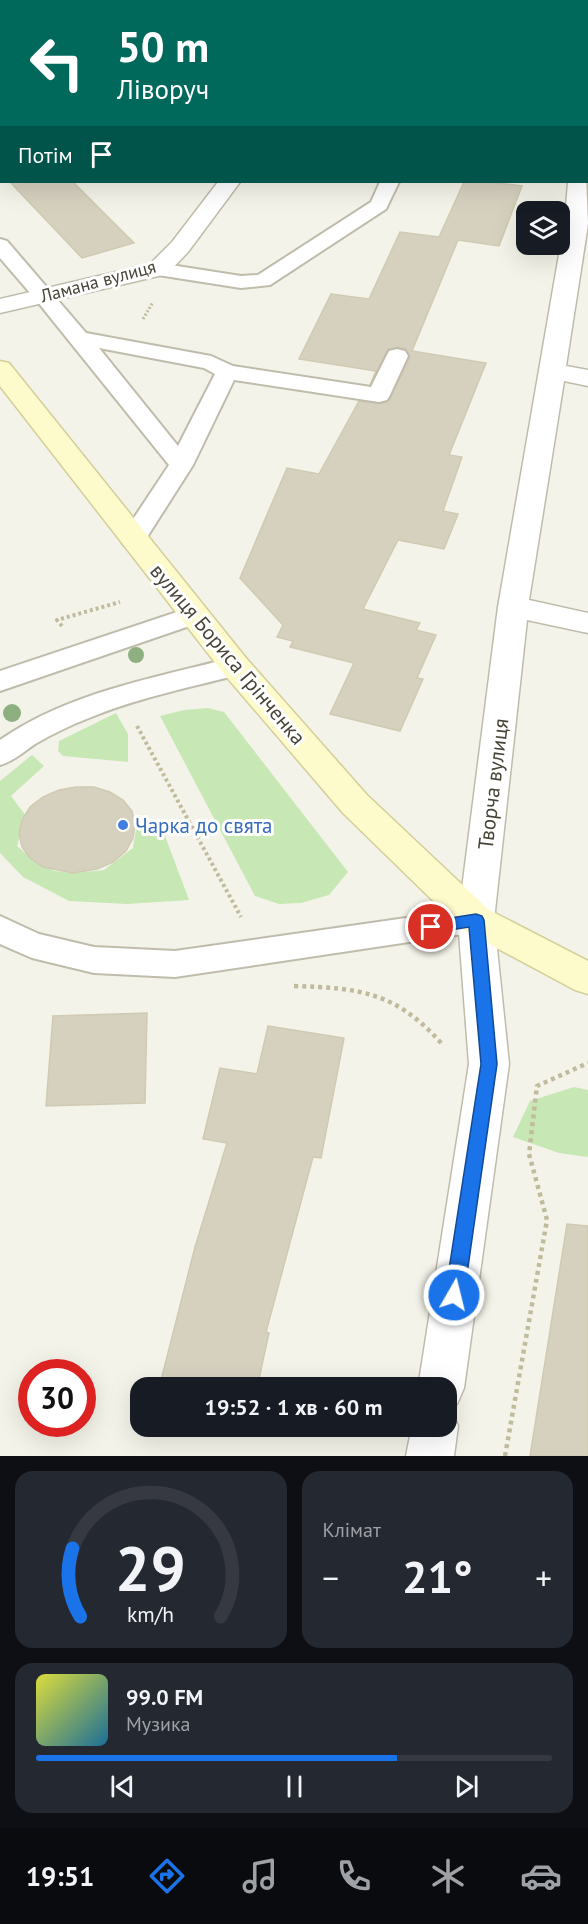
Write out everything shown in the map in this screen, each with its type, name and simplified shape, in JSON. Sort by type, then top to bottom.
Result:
[{"type":"main road","name":"вулиця Бориса Грінченка","points":[[0,369],[235,666],[355,804],[476,920],[588,980]]},
{"type":"street","name":"Ламана вулиця","points":[[0,306],[166,270],[180,247],[228,183]]},
{"type":"street","name":"Творча вулиця","points":[[443,1377],[489,1064],[476,920],[513,607],[551,371],[583,220],[579,183]]},
{"type":"street","points":[[551,371],[588,378]]},
{"type":"street","points":[[513,607],[588,623]]},
{"type":"street","points":[[430,1456],[433,1437]]},
{"type":"lane","points":[[166,270],[241,282],[263,281],[379,205],[389,183]]},
{"type":"lane","points":[[0,245],[45,296],[181,465]]},
{"type":"lane","points":[[79,339],[212,363],[228,372],[379,395],[397,356]]},
{"type":"lane","points":[[133,539],[181,465],[228,372]]},
{"type":"lane","points":[[0,681],[195,615]]},
{"type":"lane","points":[[0,755],[38,729],[74,713],[235,666]]},
{"type":"lane","points":[[0,929],[32,945],[94,960],[175,964],[476,920]]},
{"type":"path","points":[[124,347],[166,270]]},
{"type":"path","points":[[57,620],[124,601]]},
{"type":"path","points":[[134,720],[242,920]]},
{"type":"path","points":[[505,1456],[547,1220],[529,1154],[537,1086],[588,1063]]},
{"type":"green space","points":[[208,708],[224,712],[348,872],[329,895],[301,903],[279,904],[255,896],[160,716],[184,710]]},
{"type":"green space","points":[[116,713],[128,734],[128,762],[63,756],[58,751],[59,741]]},
{"type":"green space","points":[[32,755],[44,766],[11,796],[26,816],[17,846],[38,864],[55,871],[73,873],[104,870],[133,848],[136,829],[159,820],[189,900],[127,904],[69,901],[23,877],[0,853],[0,781]]},
{"type":"green space","points":[[574,1087],[588,1090],[588,1157],[559,1153],[513,1137],[530,1101]]},
{"type":"building","points":[[11,183],[74,183],[134,243],[82,258]]},
{"type":"building","points":[[464,183],[522,186],[499,246],[458,240],[412,351],[486,363],[449,455],[462,457],[443,511],[458,514],[444,549],[398,540],[363,609],[420,623],[416,630],[436,635],[417,678],[423,679],[400,731],[330,714],[354,663],[290,647],[293,641],[277,637],[283,625],[240,578],[287,468],[319,474],[359,401],[379,404],[389,401],[410,357],[406,349],[398,347],[388,349],[370,385],[376,371],[299,359],[331,294],[369,299],[400,232],[439,237]]},
{"type":"building","points":[[94,787],[110,792],[123,800],[132,811],[135,824],[133,838],[126,851],[113,862],[97,869],[73,873],[43,867],[30,858],[22,847],[19,834],[22,820],[30,807],[43,797],[59,790]]},
{"type":"building","points":[[147,1013],[145,1103],[46,1106],[53,1016]]},
{"type":"building","points":[[268,1026],[344,1038],[321,1158],[313,1157],[266,1332],[269,1333],[259,1377],[162,1377],[195,1247],[227,1143],[203,1139],[220,1068],[257,1074]]},
{"type":"building","points":[[567,1224],[588,1226],[588,1456],[530,1456]]},
{"type":"place","name":"Чарка до свята","points":[[123,825]]},
{"type":"route","points":[[431,927],[476,920],[489,1064],[454,1295]]}]
